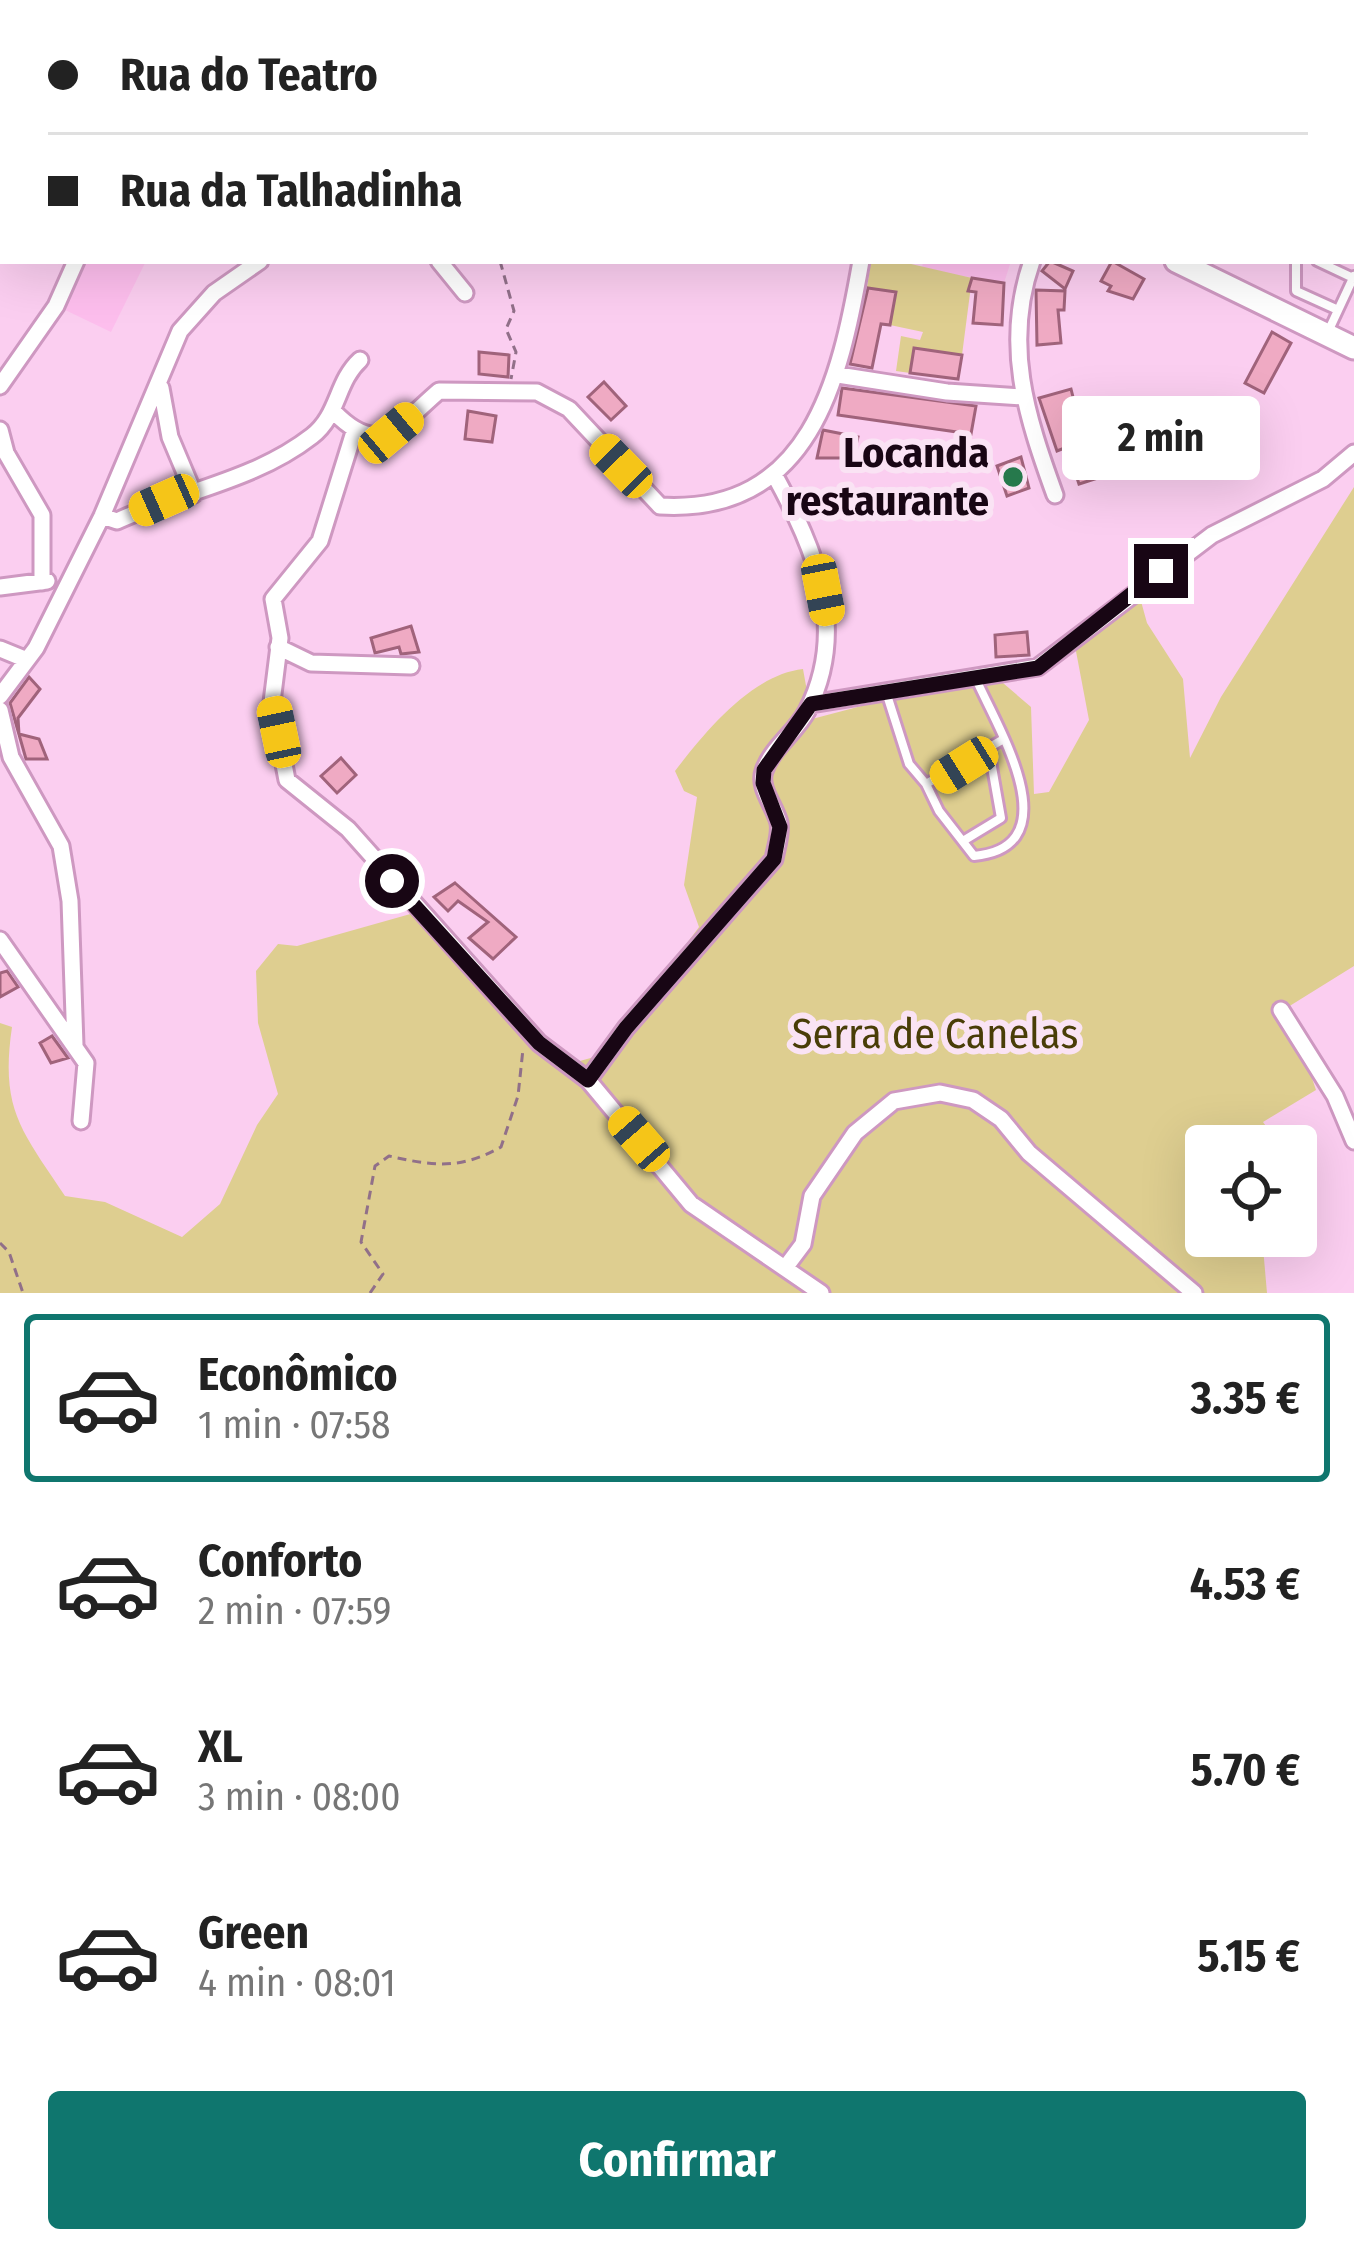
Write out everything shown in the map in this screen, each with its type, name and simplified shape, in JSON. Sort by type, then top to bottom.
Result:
[{"type":"main road","points":[[1212,269],[1354,348]]},
{"type":"street","points":[[0,386],[62,296],[75,264]]},
{"type":"street","points":[[0,696],[27,660],[102,516],[180,331],[214,293],[256,264]]},
{"type":"street","points":[[441,264],[465,293]]},
{"type":"street","points":[[334,412],[354,432],[370,439],[391,433],[439,391],[537,392],[569,409],[660,506],[694,508],[736,499],[776,476],[820,415],[838,375],[860,264]]},
{"type":"street","points":[[1030,264],[1018,304],[1016,350],[1023,397],[1055,495]]},
{"type":"street","points":[[102,516],[117,520],[238,478],[311,436],[334,412],[346,372],[360,360]]},
{"type":"street","points":[[838,375],[1023,397]]},
{"type":"street","points":[[160,385],[170,437],[194,494]]},
{"type":"street","points":[[0,430],[7,453],[42,515],[42,582]]},
{"type":"street","points":[[354,432],[320,541],[273,599],[278,647],[272,702],[287,780],[348,829],[525,1028],[588,1080],[692,1204],[821,1293]]},
{"type":"street","points":[[811,704],[1038,668],[1212,535],[1323,478],[1354,453]]},
{"type":"street","points":[[588,1080],[626,1028],[774,859],[780,827],[763,783],[764,770],[811,704],[827,651],[828,616],[818,564],[776,476]]},
{"type":"street","points":[[0,587],[68,576]]},
{"type":"street","points":[[278,647],[311,664],[411,665]]},
{"type":"street","points":[[0,649],[27,660]]},
{"type":"street","points":[[0,710],[11,757],[61,846],[70,902],[75,1046]]},
{"type":"street","points":[[0,940],[86,1063],[81,1121]]},
{"type":"street","points":[[1281,1010],[1335,1096],[1354,1141]]},
{"type":"street","points":[[785,1268],[802,1244],[812,1196],[855,1132],[894,1102],[940,1093],[973,1100],[1001,1119],[1029,1153],[1194,1293]]},
{"type":"lane","points":[[1296,264],[1296,291],[1338,310]]},
{"type":"lane","points":[[1326,335],[1353,277]]},
{"type":"lane","points":[[886,695],[909,764],[974,856],[985,855],[1010,842],[1020,826],[1025,795],[976,679]]},
{"type":"lane","points":[[926,784],[1002,740]]},
{"type":"lane","points":[[963,841],[1001,818],[989,750]]},
{"type":"path","points":[[501,264],[514,311],[506,329],[516,352],[508,389]]},
{"type":"path","points":[[370,1293],[383,1274],[361,1242],[375,1166],[389,1156],[440,1167],[470,1164],[500,1147],[518,1096],[525,1028]]},
{"type":"path","points":[[0,1244],[9,1252],[23,1293]]},
{"type":"shaded area","points":[[80,264],[145,264],[111,332],[61,308]]},
{"type":"shaded area","points":[[923,264],[1010,264],[1004,283],[922,269]]},
{"type":"green space","points":[[871,264],[911,264],[972,278],[962,355],[910,373],[896,371],[901,336],[920,340],[923,332],[890,325],[896,293],[867,287]]},
{"type":"green space","name":"Serra de Canelas","points":[[1354,487],[1354,966],[1288,1007],[1316,1090],[1263,1122],[1265,1125],[1185,1125],[1185,1257],[1264,1257],[1267,1293],[0,1293],[0,1023],[12,1027],[9,1079],[18,1117],[65,1196],[105,1202],[182,1237],[220,1204],[257,1125],[278,1094],[258,1023],[256,971],[278,944],[297,946],[421,911],[569,1064],[605,1054],[699,927],[684,885],[697,797],[684,791],[675,771],[715,723],[765,682],[803,669],[812,719],[869,704],[1003,683],[1031,707],[1034,794],[1049,792],[1089,720],[1075,646],[1139,594],[1147,623],[1183,679],[1190,758],[1221,697]]},
{"type":"building","points":[[1048,264],[1057,264],[1073,271],[1065,289],[1042,271]]},
{"type":"building","points":[[1110,264],[1144,279],[1133,299],[1108,291],[1111,286],[1101,281]]},
{"type":"building","points":[[972,278],[1004,283],[1002,325],[973,323],[976,292],[968,291]]},
{"type":"building","points":[[868,288],[896,292],[890,325],[881,324],[872,368],[850,364]]},
{"type":"building","points":[[1036,290],[1065,291],[1064,310],[1058,310],[1061,343],[1037,345]]},
{"type":"building","points":[[1272,332],[1291,343],[1264,393],[1245,383]]},
{"type":"building","points":[[914,348],[962,355],[958,379],[910,373]]},
{"type":"building","points":[[479,352],[509,355],[508,377],[479,374]]},
{"type":"building","points":[[604,382],[626,406],[611,420],[588,397]]},
{"type":"building","points":[[842,388],[976,406],[971,434],[838,415]]},
{"type":"building","points":[[1071,389],[1076,409],[1071,410],[1088,455],[1097,452],[1104,476],[1079,484],[1067,447],[1057,451],[1039,398]]},
{"type":"building","points":[[468,411],[496,416],[492,442],[465,439]]},
{"type":"building","points":[[823,430],[858,437],[853,458],[817,458]]},
{"type":"building","name":"Locanda restaurante","points":[[1021,457],[1029,488],[1007,496],[997,466]]},
{"type":"building","points":[[411,626],[419,652],[401,654],[399,647],[375,653],[371,638]]},
{"type":"building","points":[[1027,632],[1029,655],[996,657],[995,635]]},
{"type":"building","points":[[29,677],[40,689],[18,718],[19,734],[39,739],[47,759],[26,759],[10,703]]},
{"type":"building","points":[[341,758],[356,775],[337,793],[321,776]]},
{"type":"building","points":[[455,883],[516,937],[493,959],[469,938],[488,922],[458,901],[448,911],[434,897]]},
{"type":"building","points":[[7,971],[18,987],[0,997],[0,973]]},
{"type":"building","points":[[52,1036],[68,1058],[51,1063],[40,1043]]},
{"type":"place","name":"Locanda restaurante","points":[[1013,477]]},
{"type":"route","points":[[392,881],[539,1043],[588,1080],[626,1028],[743,900],[774,859],[780,827],[763,783],[764,770],[800,726],[811,704],[1038,668],[1161,571]]}]
